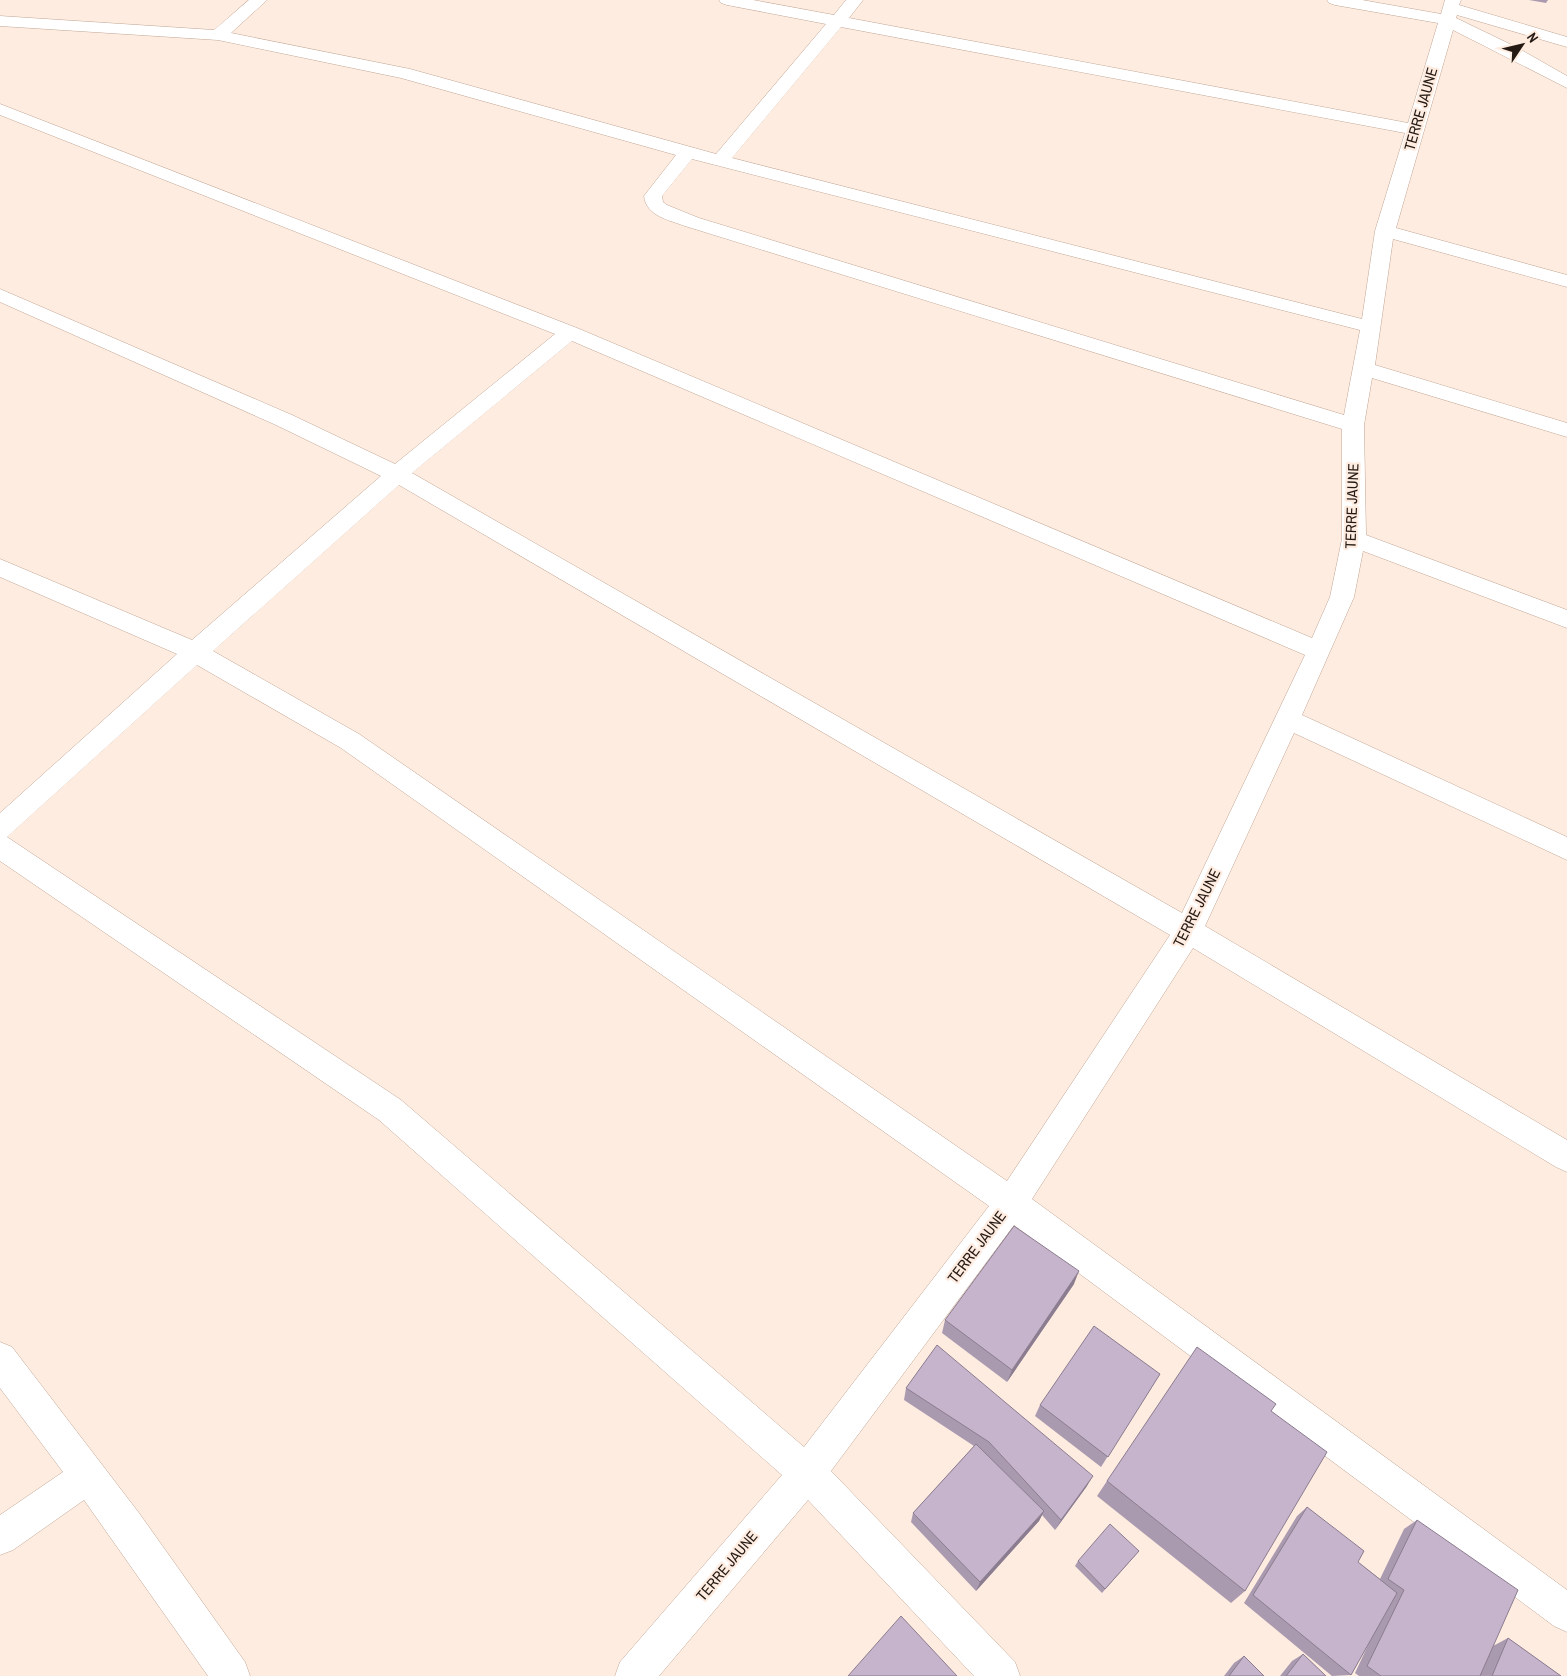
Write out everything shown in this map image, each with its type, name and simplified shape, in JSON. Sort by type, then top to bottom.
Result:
[{"type":"street","points":[[218,35],[258,0]]},
{"type":"street","points":[[727,0],[1415,130]]},
{"type":"street","points":[[720,161],[855,0]]},
{"type":"street","points":[[1334,0],[1449,9],[1567,42]]},
{"type":"street","points":[[1449,9],[1510,50],[1567,83]]},
{"type":"street","name":"TERRE JAUNE","points":[[634,1676],[806,1473],[1010,1204],[1188,932],[1319,651],[1342,596],[1354,539],[1353,425],[1371,327],[1385,231],[1449,9]]},
{"type":"street","points":[[0,21],[218,35],[404,73],[720,161],[1371,327]]},
{"type":"street","points":[[0,109],[570,332],[1319,651]]},
{"type":"street","points":[[688,152],[653,196],[654,203],[660,209],[692,222],[1353,425]]},
{"type":"street","points":[[1385,231],[1567,281]]},
{"type":"street","points":[[0,295],[284,420],[397,474],[1188,932],[1567,1157]]},
{"type":"street","points":[[0,829],[194,652],[397,474],[570,332]]},
{"type":"street","points":[[1363,368],[1567,430]]},
{"type":"street","points":[[1354,539],[1567,619]]},
{"type":"street","points":[[0,567],[194,652],[350,741],[1010,1204],[1567,1613]]},
{"type":"street","points":[[1287,719],[1567,849]]},
{"type":"street","points":[[0,846],[390,1110],[806,1473],[1001,1676]]},
{"type":"street","points":[[0,1359],[126,1526],[231,1676]]},
{"type":"street","points":[[0,1538],[88,1476]]},
{"type":"building","points":[[1014,1226],[1079,1271],[1012,1370],[945,1320]]},
{"type":"building","points":[[1094,1326],[1160,1374],[1108,1457],[1040,1405]]},
{"type":"building","points":[[937,1345],[1093,1476],[1061,1520],[989,1442],[906,1388]]},
{"type":"building","points":[[1197,1347],[1276,1404],[1271,1411],[1327,1452],[1245,1591],[1107,1481]]},
{"type":"building","points":[[976,1444],[1044,1511],[980,1582],[913,1513]]},
{"type":"building","points":[[1307,1507],[1364,1551],[1358,1562],[1397,1593],[1351,1675],[1253,1595]]},
{"type":"building","points":[[1417,1520],[1518,1590],[1480,1676],[1381,1676],[1367,1666],[1404,1590],[1388,1579]]},
{"type":"building","points":[[1110,1524],[1139,1551],[1105,1589],[1078,1561]]},
{"type":"building","points":[[901,1616],[957,1676],[848,1676]]},
{"type":"building","points":[[1508,1638],[1561,1676],[1492,1676]]},
{"type":"building","points":[[1303,1654],[1326,1676],[1286,1676]]},
{"type":"building","points":[[1244,1656],[1264,1676],[1229,1676]]}]
